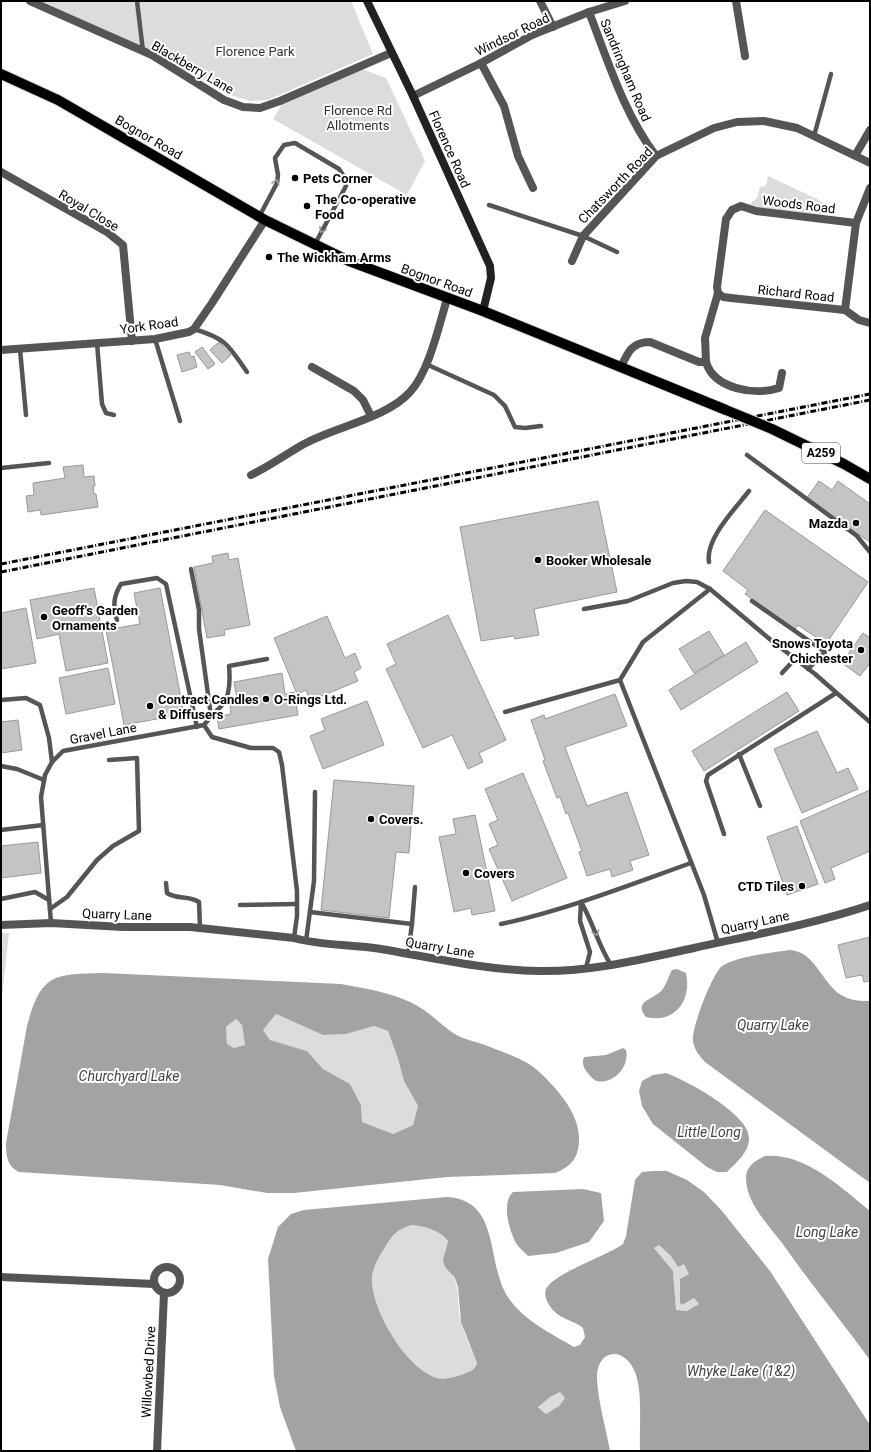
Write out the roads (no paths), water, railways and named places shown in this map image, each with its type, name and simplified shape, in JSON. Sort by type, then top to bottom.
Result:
[{"type":"main road","name":"Bognor Road","points":[[1,74],[65,104],[262,218],[349,262],[483,311],[772,429],[844,464],[870,479]]},
{"type":"street","name":"Blackberry Lane","points":[[30,1],[143,51],[224,100],[244,107],[260,108],[391,53]]},
{"type":"street","name":"Florence Road","points":[[367,1],[413,96],[490,266],[491,278],[483,311]]},
{"type":"street","points":[[540,1],[553,27]]},
{"type":"street","name":"Windsor Road","points":[[413,96],[481,63],[532,35],[589,12],[625,1]]},
{"type":"street","points":[[736,1],[745,56]]},
{"type":"street","name":"Sandringham Road","points":[[589,12],[628,108],[643,138],[656,156]]},
{"type":"street","points":[[481,63],[504,106],[518,156],[533,188]]},
{"type":"street","name":"Chatsworth Road","points":[[572,261],[583,236],[656,156],[714,128],[737,122],[764,121],[797,128],[856,154],[870,163]]},
{"type":"street","points":[[856,154],[870,130]]},
{"type":"street","name":"Royal Close","points":[[1,172],[106,232],[123,245],[132,341]]},
{"type":"street","points":[[845,310],[856,223],[870,188]]},
{"type":"street","name":"Woods Road","points":[[718,294],[717,288],[726,219],[732,210],[737,207],[745,206],[756,211],[856,223]]},
{"type":"street","name":"York Road","points":[[1,350],[155,339],[189,332],[194,329],[262,218]]},
{"type":"street","points":[[718,294],[705,338],[706,362],[710,372],[717,379],[734,386],[762,392],[779,388],[782,373]]},
{"type":"street","name":"Richard Road","points":[[718,294],[723,297],[845,310],[860,320],[870,323]]},
{"type":"street","points":[[251,474],[272,465],[304,444],[391,406],[410,392],[423,374],[447,299]]},
{"type":"street","points":[[621,367],[633,345],[644,342],[650,342],[699,362],[706,362]]},
{"type":"street","points":[[312,367],[354,391],[363,400],[371,416]]},
{"type":"street","name":"Quarry Lane","points":[[1,924],[50,923],[123,927],[200,928],[294,938],[306,941],[408,954],[493,969],[539,971],[611,965],[805,924],[870,905]]},
{"type":"street","points":[[170,1267],[179,1275],[180,1284],[173,1292],[164,1293],[157,1290],[154,1284],[154,1277],[161,1268],[170,1267]]},
{"type":"street","points":[[1,1277],[154,1284]]},
{"type":"street","name":"Willowbed Drive","points":[[157,1451],[164,1293]]},
{"type":"lane","points":[[137,1],[143,51]]},
{"type":"lane","points":[[814,136],[832,74]]},
{"type":"lane","points":[[262,218],[278,175],[275,158],[284,145],[295,143],[339,169],[344,176],[346,183],[346,186],[315,244]]},
{"type":"lane","points":[[488,205],[583,236],[617,252]]},
{"type":"lane","points":[[194,329],[215,335],[222,340],[247,372]]},
{"type":"lane","points":[[155,339],[180,421]]},
{"type":"lane","points":[[97,343],[102,404],[106,413],[114,415]]},
{"type":"lane","points":[[20,349],[26,415]]},
{"type":"lane","points":[[426,364],[494,394],[505,406],[515,427],[525,428],[541,426]]},
{"type":"lane","points":[[747,455],[857,536],[870,552]]},
{"type":"lane","points":[[1,468],[49,463]]},
{"type":"lane","points":[[709,562],[707,555],[717,532],[749,491]]},
{"type":"lane","points":[[191,570],[199,610],[199,629],[211,716]]},
{"type":"lane","points":[[117,620],[114,607],[115,594],[122,584],[157,578],[166,584],[196,727]]},
{"type":"lane","points":[[584,609],[628,601],[673,583],[686,581],[697,582],[710,589],[870,722]]},
{"type":"lane","points":[[505,712],[620,680],[643,642],[710,589]]},
{"type":"lane","points":[[752,601],[825,652],[808,669]]},
{"type":"lane","points":[[267,659],[229,666],[229,691],[224,703],[204,725],[212,737],[250,748],[273,748],[278,752],[282,765],[297,904],[294,938]]},
{"type":"lane","points":[[782,673],[795,659]]},
{"type":"lane","points":[[620,680],[704,895],[718,943]]},
{"type":"lane","points":[[724,834],[706,781],[708,775],[836,693]]},
{"type":"lane","points":[[1,700],[26,698],[40,704],[49,738],[52,762]]},
{"type":"lane","name":"Gravel Lane","points":[[50,923],[41,797],[45,776],[52,762],[63,751],[204,725]]},
{"type":"lane","points":[[739,754],[760,806]]},
{"type":"lane","points":[[50,909],[67,897],[97,860],[113,846],[139,831],[137,758],[109,760]]},
{"type":"lane","points":[[1,766],[17,769],[44,780]]},
{"type":"lane","points":[[306,941],[314,881],[315,792]]},
{"type":"lane","points":[[1,830],[43,825]]},
{"type":"lane","points":[[501,924],[528,918],[581,902],[692,863]]},
{"type":"lane","points":[[166,883],[167,893],[175,898],[192,898],[199,902],[200,928]]},
{"type":"lane","points":[[408,954],[415,888]]},
{"type":"lane","points":[[1,899],[36,892],[49,900]]},
{"type":"lane","points":[[581,902],[591,918],[601,950],[611,965]]},
{"type":"lane","points":[[581,902],[580,921],[590,952],[586,968]]},
{"type":"lane","points":[[240,905],[297,904]]},
{"type":"lane","points":[[310,912],[412,924]]},
{"type":"water","name":"Quarry Lake","points":[[789,950],[799,952],[806,956],[830,986],[837,992],[851,999],[870,1001],[870,1183],[705,1062],[695,1047],[693,1035],[695,1026],[708,991],[721,967],[735,960]]},
{"type":"water","points":[[677,969],[686,973],[687,983],[684,1001],[679,1008],[665,1017],[646,1017],[643,1012],[643,1004],[662,990],[672,970]]},
{"type":"water","name":"Churchyard Lake","points":[[87,973],[341,984],[374,990],[395,996],[415,1004],[458,1036],[511,1055],[536,1069],[559,1093],[572,1111],[579,1132],[577,1153],[569,1165],[555,1173],[447,1177],[294,1193],[267,1193],[220,1185],[19,1172],[12,1167],[8,1160],[6,1143],[27,1026],[32,1009],[44,987],[52,980],[61,976]],"holes":[[[276,1014],[323,1035],[346,1034],[374,1026],[388,1031],[404,1081],[418,1106],[413,1125],[393,1134],[362,1122],[361,1105],[350,1084],[323,1069],[307,1051],[270,1040],[263,1030]],[[236,1019],[242,1025],[245,1045],[234,1048],[227,1044],[226,1027]]]},
{"type":"water","points":[[623,1048],[626,1050],[627,1056],[623,1068],[614,1077],[608,1080],[602,1082],[596,1081],[584,1067],[584,1057],[606,1055]]},
{"type":"water","name":"Little Long","points":[[666,1073],[702,1091],[729,1109],[747,1130],[749,1139],[747,1148],[727,1172],[717,1172],[707,1167],[653,1124],[642,1106],[639,1091],[642,1081],[653,1075]]},
{"type":"water","name":"Long Lake","points":[[765,1156],[794,1160],[822,1173],[870,1211],[870,1360],[764,1221],[754,1205],[747,1187],[746,1174],[752,1164]]},
{"type":"water","name":"Whyke Lake (1&2)","points":[[667,1171],[687,1180],[704,1192],[722,1211],[770,1271],[870,1425],[870,1451],[640,1451],[640,1400],[635,1372],[630,1363],[624,1357],[618,1354],[612,1354],[606,1356],[601,1361],[597,1379],[600,1406],[610,1451],[296,1451],[280,1407],[274,1376],[268,1259],[278,1227],[291,1214],[304,1210],[447,1197],[465,1201],[477,1210],[485,1222],[502,1287],[510,1300],[516,1308],[531,1321],[574,1347],[580,1345],[585,1337],[583,1328],[560,1316],[554,1311],[548,1304],[545,1292],[546,1289],[559,1277],[623,1244],[626,1236],[635,1180],[642,1172]],"holes":[[[413,1225],[432,1230],[441,1234],[448,1241],[443,1260],[445,1267],[455,1278],[458,1287],[461,1322],[477,1363],[473,1370],[469,1372],[440,1379],[425,1372],[413,1363],[402,1350],[392,1336],[377,1305],[373,1290],[372,1277],[375,1266],[392,1236],[399,1230]],[[659,1245],[671,1256],[678,1267],[684,1264],[689,1274],[680,1279],[680,1303],[682,1305],[694,1298],[699,1304],[687,1311],[676,1310],[673,1271],[654,1248]],[[560,1392],[565,1398],[559,1406],[546,1414],[538,1407],[550,1397]]]},
{"type":"water","points":[[583,1189],[601,1193],[604,1221],[589,1242],[556,1253],[528,1256],[515,1241],[508,1221],[508,1202],[513,1192]]},
{"type":"railway","points":[[1,564],[870,394]]},
{"type":"railway","points":[[1,572],[870,400]]},
{"type":"place","name":"Pets Corner","points":[[295,178]]},
{"type":"place","name":"The Co-operative Food","points":[[307,206]]},
{"type":"place","name":"The Wickham Arms","points":[[269,257]]},
{"type":"place","name":"Mazda","points":[[856,523]]},
{"type":"place","name":"Booker Wholesale","points":[[538,560]]},
{"type":"place","name":"Geoff's Garden Ornaments","points":[[44,617]]},
{"type":"place","name":"Snows Toyota Chichester","points":[[861,650]]},
{"type":"place","name":"O-Rings Ltd.","points":[[266,699]]},
{"type":"place","name":"Contract Candles & Diffusers","points":[[150,706]]},
{"type":"place","name":"Covers.","points":[[371,819]]},
{"type":"place","name":"Covers","points":[[466,873]]},
{"type":"place","name":"CTD Tiles","points":[[802,886]]},
{"type":"park label","name":"Florence Park","points":[[255,51]]},
{"type":"park label","name":"Florence Rd Allotments","points":[[358,118]]}]
